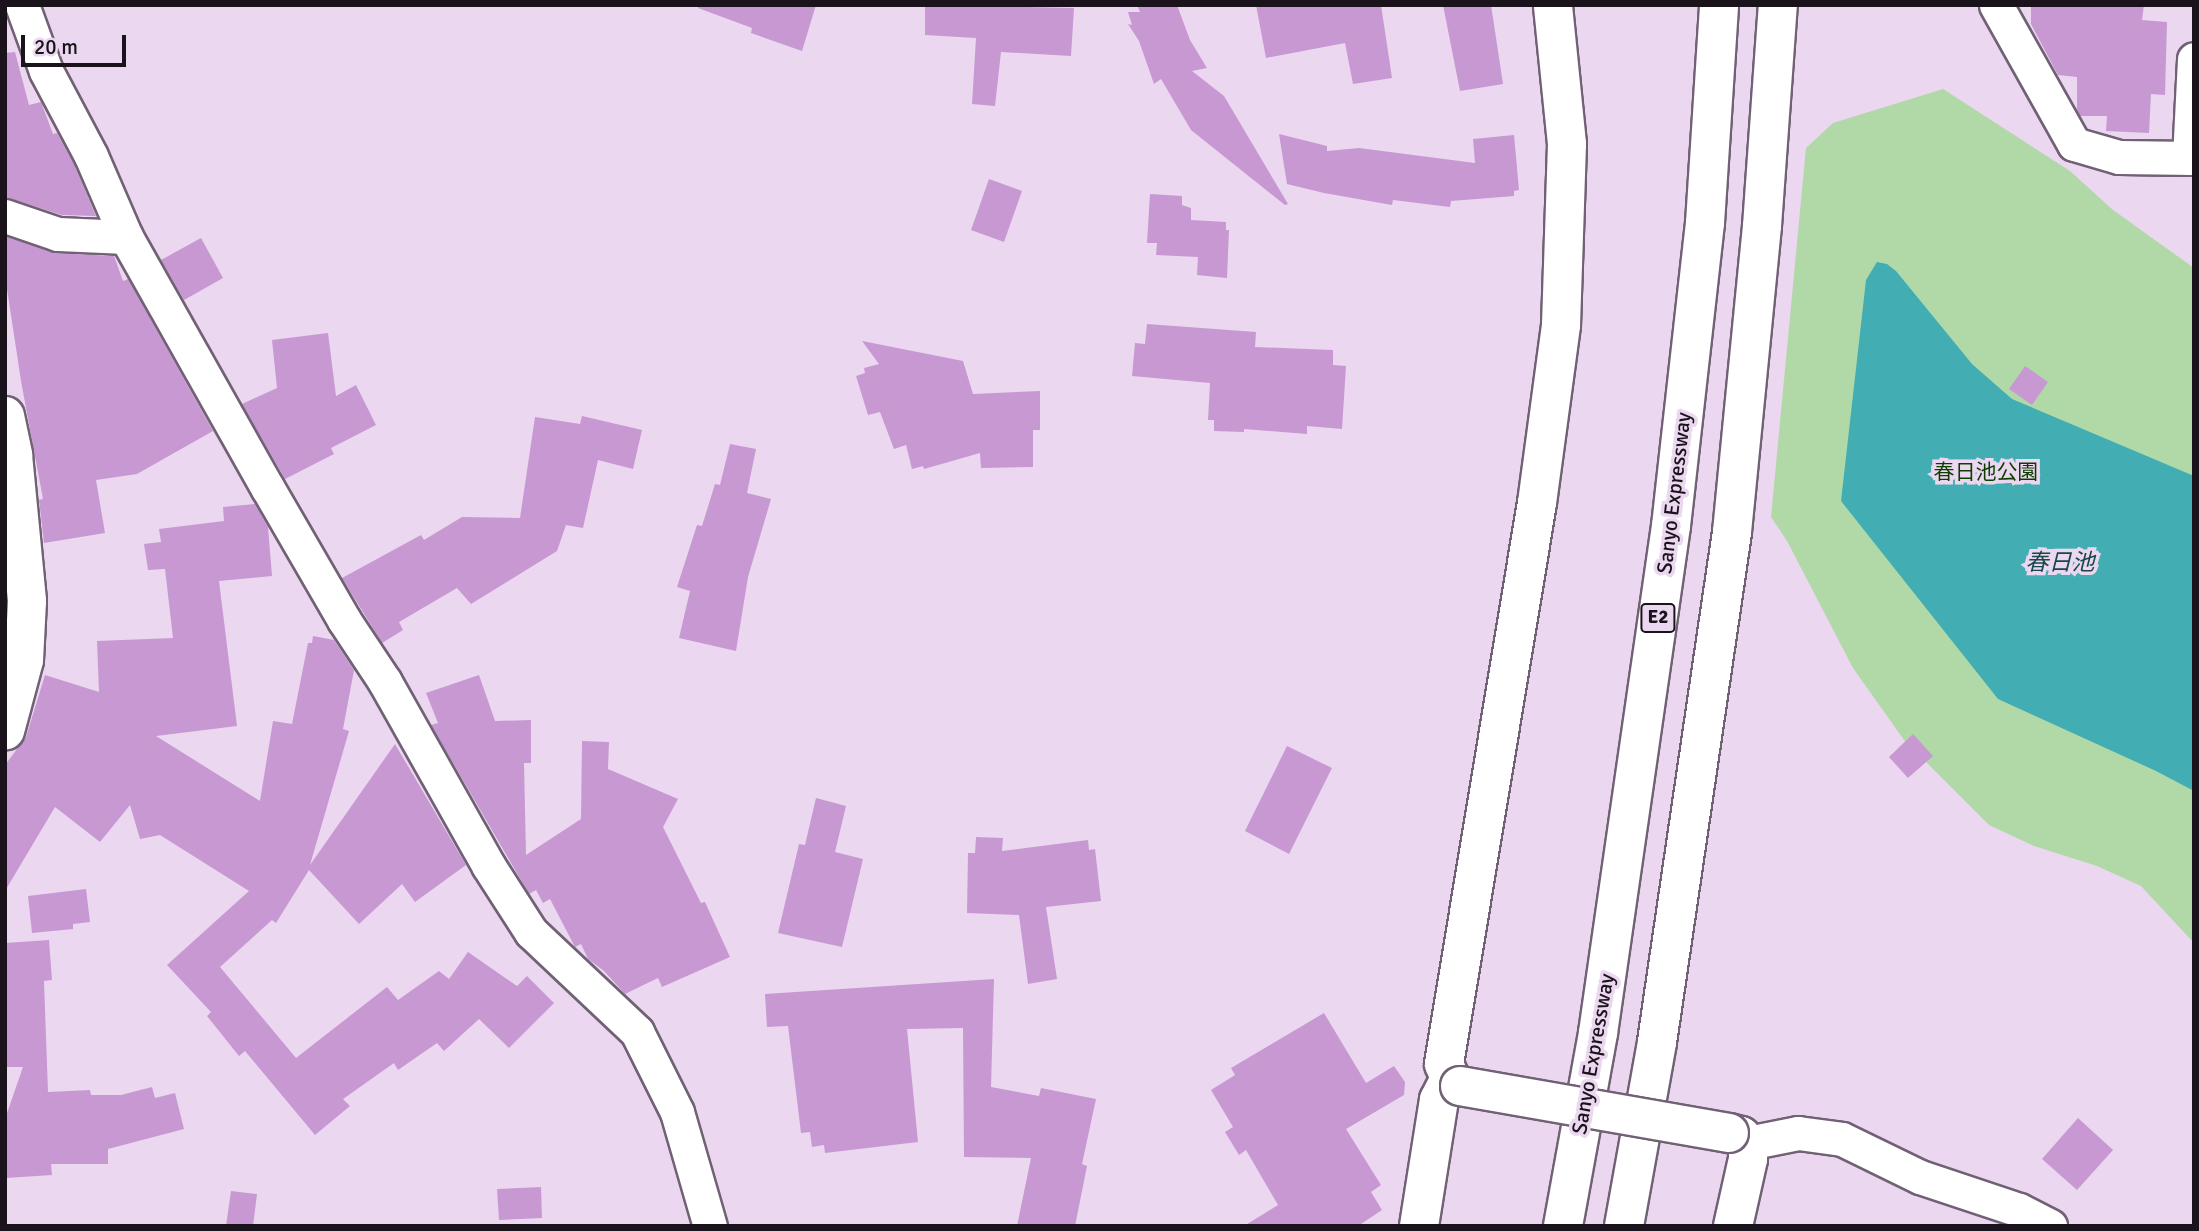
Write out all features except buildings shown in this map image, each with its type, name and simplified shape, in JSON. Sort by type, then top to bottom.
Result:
[{"type":"main road","points":[[1553,5],[1567,144],[1561,325],[1535,516],[1444,1064],[1455,1082],[1739,1138],[1746,1169],[1734,1225]]},
{"type":"main road","name":"Sanyo Expressway","points":[[1563,1226],[1598,1033],[1671,526],[1705,223],[1719,5]]},
{"type":"main road","points":[[1624,1226],[1657,1042],[1732,532],[1762,226],[1778,5]]},
{"type":"main road","points":[[5,416],[13,455],[27,601],[24,660],[5,731]]},
{"type":"main road","points":[[1419,1226],[1439,1100],[1455,1082]]},
{"type":"street","points":[[22,5],[47,71],[91,156],[126,237],[281,512],[517,910],[531,932],[637,1032],[677,1112],[710,1226]]},
{"type":"street","points":[[1996,5],[2074,144],[2119,157],[2191,158],[2194,59]]},
{"type":"street","points":[[5,216],[58,234],[126,237]]},
{"type":"street","points":[[1739,1138],[1798,1133],[1842,1139],[1920,1177],[2019,1210],[2050,1226]]},
{"type":"green space","name":"春日池公園","points":[[1943,89],[2070,171],[2113,210],[2194,268],[2194,943],[2141,886],[2097,866],[2034,846],[1989,825],[1904,740],[1853,668],[1787,541],[1771,517],[1806,148],[1833,123]]},
{"type":"water","name":"春日池","points":[[1877,262],[1887,264],[1896,271],[1972,364],[2012,399],[2194,476],[2194,791],[1998,699],[1841,501],[1866,280]]}]
